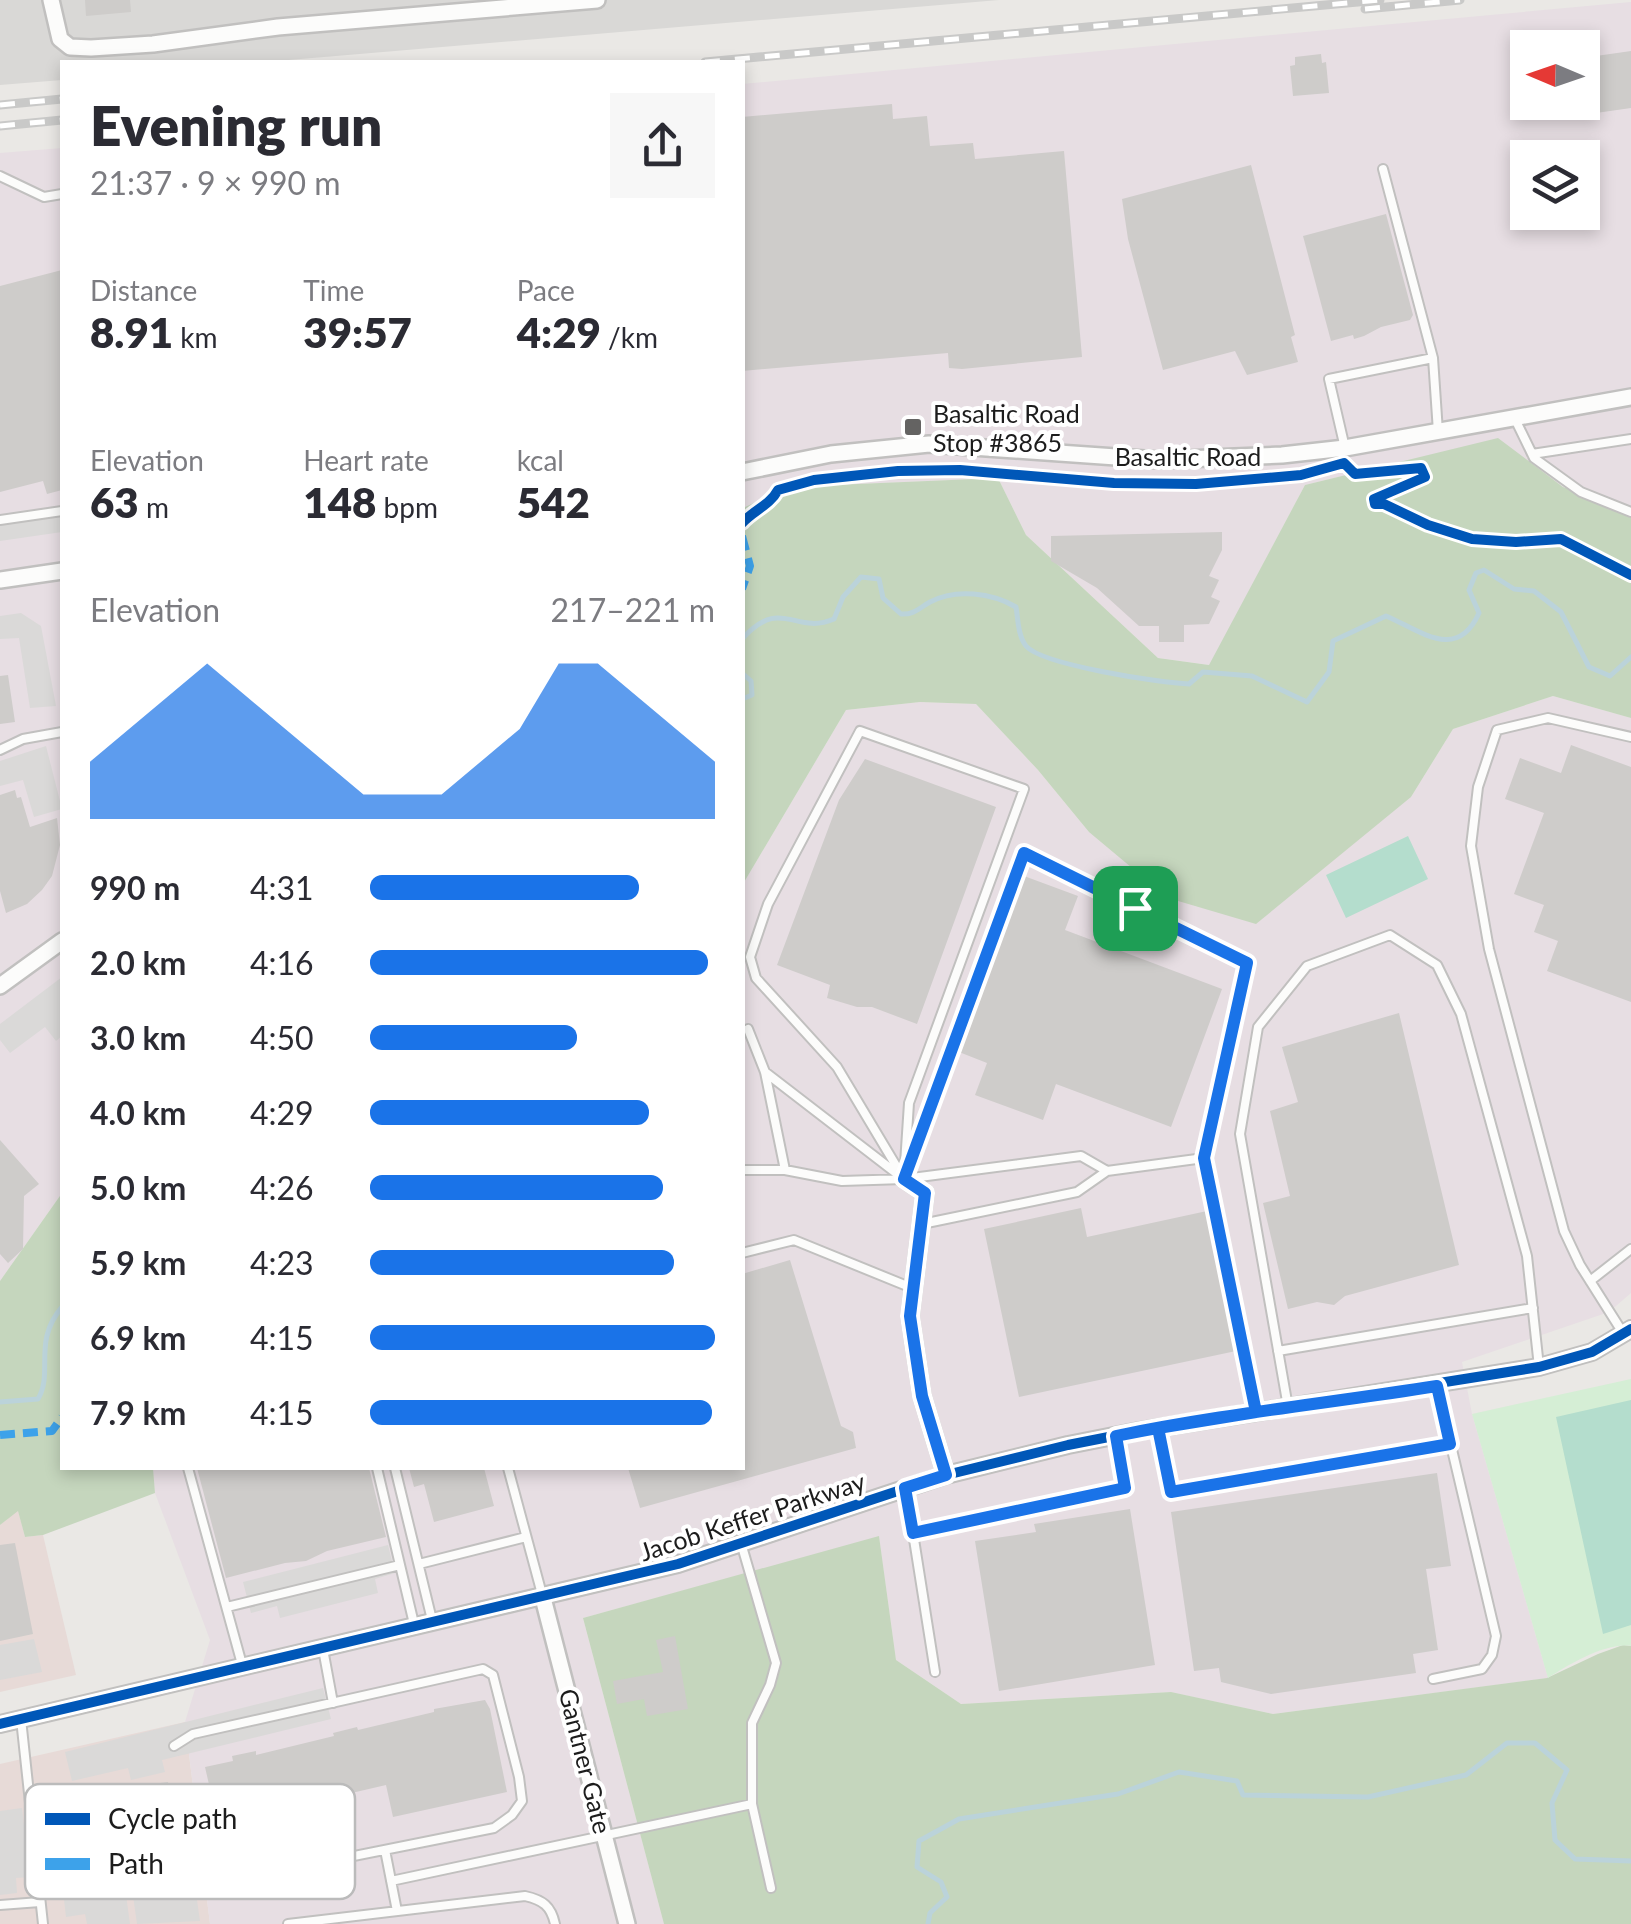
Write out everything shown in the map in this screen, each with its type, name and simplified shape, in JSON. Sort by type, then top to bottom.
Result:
[{"type":"street","points":[[50,0],[60,39],[70,47],[91,48],[278,27],[597,0]]},
{"type":"street","name":"Basaltic Road","points":[[745,471],[831,454],[929,444],[1159,460],[1282,456],[1631,397]]},
{"type":"street","points":[[0,580],[60,571]]},
{"type":"street","points":[[0,986],[60,943]]},
{"type":"street","points":[[904,1179],[925,1193],[910,1316],[922,1396],[946,1475]]},
{"type":"street","name":"Jacob Keffer Parkway","points":[[0,1724],[678,1564],[946,1475],[1158,1428],[1539,1367],[1592,1352],[1627,1331]]},
{"type":"street","name":"Gantner Gate","points":[[542,1598],[626,1924]]},
{"type":"lane","points":[[1383,168],[1434,358],[1438,432]]},
{"type":"lane","points":[[0,176],[44,197],[60,194]]},
{"type":"lane","points":[[1345,448],[1328,379],[1434,358]]},
{"type":"lane","points":[[1514,418],[1532,454],[1581,492],[1631,512]]},
{"type":"lane","points":[[1532,454],[1631,439]]},
{"type":"lane","points":[[0,520],[60,511]]},
{"type":"lane","points":[[1627,1331],[1590,1281],[1564,1231],[1489,949],[1471,846],[1478,786],[1498,730],[1548,718],[1631,737]]},
{"type":"lane","points":[[0,750],[23,738],[60,732]]},
{"type":"lane","points":[[860,732],[1024,789],[909,1102],[904,1179],[837,1067],[756,978],[750,957],[768,904],[860,732]]},
{"type":"lane","points":[[904,1179],[1024,853],[1247,963],[1204,1158],[1256,1412]]},
{"type":"lane","points":[[1288,1408],[1240,1134],[1258,1027],[1307,966],[1390,935],[1438,966],[1462,1014],[1527,1256],[1539,1367]]},
{"type":"lane","points":[[748,1029],[765,1072],[785,1170]]},
{"type":"lane","points":[[765,1072],[904,1179]]},
{"type":"lane","points":[[745,1170],[785,1170],[842,1181],[904,1179],[1081,1156],[1108,1171]]},
{"type":"lane","points":[[922,1224],[1077,1192],[1108,1171],[1204,1158]]},
{"type":"lane","points":[[745,1252],[794,1240],[913,1289]]},
{"type":"lane","points":[[1590,1281],[1631,1249]]},
{"type":"lane","points":[[1278,1351],[1533,1308]]},
{"type":"lane","points":[[1433,1679],[1482,1669],[1492,1655],[1496,1636],[1437,1386]]},
{"type":"lane","points":[[1158,1428],[1171,1492],[1450,1444]]},
{"type":"lane","points":[[913,1533],[1125,1488],[1116,1436]]},
{"type":"lane","points":[[189,1470],[243,1668]]},
{"type":"lane","points":[[377,1470],[415,1628]]},
{"type":"lane","points":[[396,1470],[433,1624]]},
{"type":"lane","points":[[509,1470],[542,1598]]},
{"type":"lane","points":[[905,1488],[934,1672]]},
{"type":"lane","points":[[419,1564],[526,1537]]},
{"type":"lane","points":[[741,1543],[776,1663],[752,1722],[752,1804],[771,1888]]},
{"type":"lane","points":[[227,1607],[400,1565]]},
{"type":"lane","points":[[323,1649],[333,1703]]},
{"type":"lane","points":[[174,1746],[193,1734],[483,1669],[493,1675],[520,1778],[522,1801],[512,1816],[494,1828],[355,1856]]},
{"type":"lane","points":[[21,1720],[30,1784]]},
{"type":"lane","points":[[391,1881],[752,1804]]},
{"type":"lane","points":[[385,1850],[397,1911]]},
{"type":"lane","points":[[288,1924],[525,1896],[540,1900],[552,1910],[555,1924]]},
{"type":"lane","points":[[40,1899],[43,1924]]},
{"type":"lane","points":[[0,1906],[40,1902]]},
{"type":"shaded area","points":[[0,0],[999,0],[289,60],[60,60],[60,80],[0,85]]},
{"type":"shaded area","points":[[1631,2],[1631,512],[1563,487],[1498,439],[1305,485],[1210,665],[1158,658],[1026,535],[998,478],[787,487],[745,507],[745,84]]},
{"type":"shaded area","points":[[60,148],[60,1196],[0,1281],[0,153]]},
{"type":"shaded area","points":[[60,515],[60,532],[0,541],[0,524]]},
{"type":"shaded area","points":[[21,613],[41,626],[56,706],[30,708],[19,638],[0,639],[0,616]]},
{"type":"shaded area","points":[[1553,696],[1631,718],[1631,1293],[1609,1312],[1462,1362],[1472,1414],[1548,1678],[1273,1714],[1170,1692],[961,1704],[896,1660],[879,1537],[583,1618],[664,1924],[210,1924],[207,1899],[355,1899],[355,1784],[193,1784],[185,1722],[210,1640],[155,1493],[153,1470],[745,1470],[745,881],[846,710],[920,702],[976,704],[1089,832],[1411,797],[1453,729]]},
{"type":"shaded area","points":[[46,746],[60,810],[34,817],[23,780],[0,786],[0,761]]},
{"type":"shaded area","points":[[60,979],[60,1038],[56,1041],[45,1027],[10,1053],[0,1040],[0,1024]]},
{"type":"shaded area","points":[[18,1510],[25,1537],[43,1535],[76,1675],[0,1692],[0,1525]]},
{"type":"shaded area","points":[[388,1545],[395,1573],[375,1579],[378,1593],[280,1618],[277,1606],[251,1613],[243,1582]]},
{"type":"shaded area","points":[[34,1639],[42,1672],[0,1680],[0,1645]]},
{"type":"shaded area","points":[[323,1688],[331,1719],[162,1760],[165,1772],[131,1780],[128,1768],[72,1781],[65,1752]]},
{"type":"shaded area","points":[[185,1722],[193,1784],[25,1784],[25,1899],[207,1899],[210,1924],[0,1924],[0,1764]]},
{"type":"shaded area","points":[[22,1808],[25,1877],[16,1878],[17,1893],[0,1895],[0,1811]]},
{"type":"shaded area","points":[[64,1899],[127,1899],[130,1924],[87,1924],[85,1914],[66,1917]]},
{"type":"shaded area","points":[[133,1899],[197,1899],[200,1921],[137,1924]]},
{"type":"green space","points":[[1498,438],[1563,487],[1631,512],[1631,718],[1553,696],[1453,729],[1411,797],[1256,924],[1168,898],[1089,832],[976,704],[920,702],[846,710],[745,881],[745,507],[787,487],[998,478],[1026,535],[1158,658],[1209,665],[1305,485]]},
{"type":"green space","points":[[1408,836],[1428,879],[1346,918],[1326,875]]},
{"type":"green space","points":[[60,1196],[60,1470],[153,1470],[155,1493],[43,1535],[25,1537],[18,1511],[0,1525],[0,1281]]},
{"type":"green space","points":[[1631,1379],[1631,1646],[1599,1651],[1548,1678],[1472,1414]]},
{"type":"green space","points":[[1631,1400],[1631,1625],[1603,1634],[1556,1417]]},
{"type":"green space","points":[[879,1536],[896,1660],[961,1704],[1171,1692],[1273,1714],[1547,1678],[1598,1654],[1631,1646],[1631,1924],[664,1924],[583,1618]]},
{"type":"building","points":[[85,0],[130,0],[131,12],[86,16]]},
{"type":"building","points":[[1631,51],[1631,108],[1600,112],[1600,55]]},
{"type":"building","points":[[1321,54],[1322,63],[1326,62],[1329,93],[1293,96],[1290,66],[1295,65],[1295,57]]},
{"type":"building","points":[[892,104],[893,119],[927,116],[930,146],[973,143],[975,159],[1064,151],[1082,357],[962,369],[949,368],[948,353],[745,371],[745,117]]},
{"type":"building","points":[[1251,165],[1295,335],[1291,337],[1298,362],[1247,375],[1235,351],[1163,370],[1128,239],[1122,199]]},
{"type":"building","points":[[1386,214],[1413,315],[1410,320],[1364,336],[1331,341],[1303,236]]},
{"type":"building","points":[[60,271],[60,491],[47,494],[43,481],[0,492],[0,286]]},
{"type":"building","points":[[1222,532],[1222,550],[1209,576],[1219,580],[1211,597],[1220,601],[1209,624],[1184,625],[1184,642],[1159,642],[1159,626],[1139,626],[1097,588],[1051,561],[1051,536]]},
{"type":"building","points":[[8,675],[15,722],[0,724],[0,676]]},
{"type":"building","points":[[1571,745],[1631,767],[1631,1002],[1547,971],[1558,941],[1534,932],[1544,905],[1514,894],[1544,813],[1505,799],[1520,758],[1561,773]]},
{"type":"building","points":[[865,759],[996,807],[917,1024],[872,1007],[827,998],[830,985],[777,965],[839,800]]},
{"type":"building","points":[[15,790],[30,827],[57,818],[60,845],[52,876],[42,890],[27,904],[6,913],[0,891],[0,795]]},
{"type":"building","points":[[1024,876],[1078,896],[1065,930],[1222,989],[1171,1127],[1056,1084],[1043,1120],[975,1095],[987,1063],[959,1052]]},
{"type":"building","points":[[1399,1013],[1459,1265],[1345,1296],[1334,1305],[1317,1302],[1288,1309],[1263,1203],[1290,1196],[1270,1111],[1298,1102],[1282,1047]]},
{"type":"building","points":[[0,1140],[39,1184],[24,1196],[23,1249],[8,1263],[0,1254]]},
{"type":"building","points":[[1081,1208],[1087,1237],[1207,1211],[1236,1351],[1019,1397],[984,1229]]},
{"type":"building","points":[[790,1260],[841,1426],[853,1432],[856,1448],[640,1508],[629,1470],[745,1470],[745,1273]]},
{"type":"building","points":[[198,1470],[369,1470],[386,1537],[327,1551],[306,1561],[226,1578]]},
{"type":"building","points":[[410,1470],[485,1470],[494,1506],[434,1522],[424,1484],[414,1487]]},
{"type":"building","points":[[1437,1473],[1451,1566],[1426,1569],[1438,1650],[1413,1654],[1416,1673],[1271,1694],[1221,1682],[1219,1668],[1194,1671],[1171,1512]]},
{"type":"building","points":[[1130,1509],[1155,1665],[999,1691],[975,1541],[1036,1532],[1034,1524]]},
{"type":"building","points":[[15,1543],[33,1634],[0,1641],[0,1545]]},
{"type":"building","points":[[675,1636],[688,1709],[647,1716],[644,1699],[617,1704],[613,1681],[663,1672],[656,1640]]},
{"type":"building","points":[[485,1700],[507,1792],[393,1817],[386,1785],[355,1792],[355,1784],[209,1784],[205,1767],[233,1761],[232,1756],[256,1751],[256,1755],[434,1709]]},
{"type":"waterway","points":[[745,636],[756,626],[778,618],[808,623],[834,619],[843,597],[861,577],[879,579],[883,598],[901,614],[951,595],[974,594],[1006,602],[1016,607],[1026,646],[1054,660],[1175,683],[1189,684],[1203,672],[1252,676],[1307,702],[1329,672],[1333,641],[1386,616],[1425,635],[1449,639],[1460,636],[1479,613],[1469,590],[1476,573],[1484,570],[1514,589],[1534,591],[1561,612],[1589,667],[1610,676],[1631,657]]},
{"type":"waterway","points":[[745,676],[751,681],[752,695],[745,698]]},
{"type":"waterway","points":[[0,1402],[38,1399],[44,1378],[45,1344],[60,1310]]},
{"type":"waterway","points":[[928,1924],[930,1913],[947,1897],[941,1882],[917,1867],[919,1841],[959,1819],[1118,1794],[1179,1772],[1237,1781],[1243,1795],[1368,1797],[1466,1775],[1507,1743],[1535,1743],[1567,1770],[1552,1803],[1555,1840],[1575,1859],[1631,1861]]},
{"type":"railway","points":[[727,60],[1380,0]]},
{"type":"railway","points":[[1365,9],[1460,0]]},
{"type":"railway","points":[[0,105],[60,99]]},
{"type":"railway","points":[[0,126],[60,120]]},
{"type":"marked path","points":[[745,547],[750,566],[745,580]]},
{"type":"marked path","points":[[0,1435],[52,1431],[60,1420]]},
{"type":"cycle path","points":[[745,521],[778,490],[814,480],[898,471],[960,470],[1114,483],[1196,484],[1301,475],[1344,463],[1355,474],[1421,468],[1425,477],[1374,499],[1375,504],[1384,504],[1428,525],[1472,539],[1561,539],[1631,575]]},
{"type":"cycle path","points":[[0,1724],[678,1564],[946,1475],[1068,1445],[1539,1367],[1592,1352],[1631,1329]]},
{"type":"place","name":"Basaltic Road Stop #3865","points":[[913,427]]},
{"type":"route","points":[[1135,908],[1024,853],[904,1179],[925,1193],[910,1316],[922,1396],[946,1475],[905,1488],[913,1533],[1125,1488],[1116,1436],[1139,1431],[1256,1412],[1437,1386],[1450,1444],[1171,1492],[1158,1428],[1256,1412],[1204,1158],[1247,963],[1135,908]]}]
